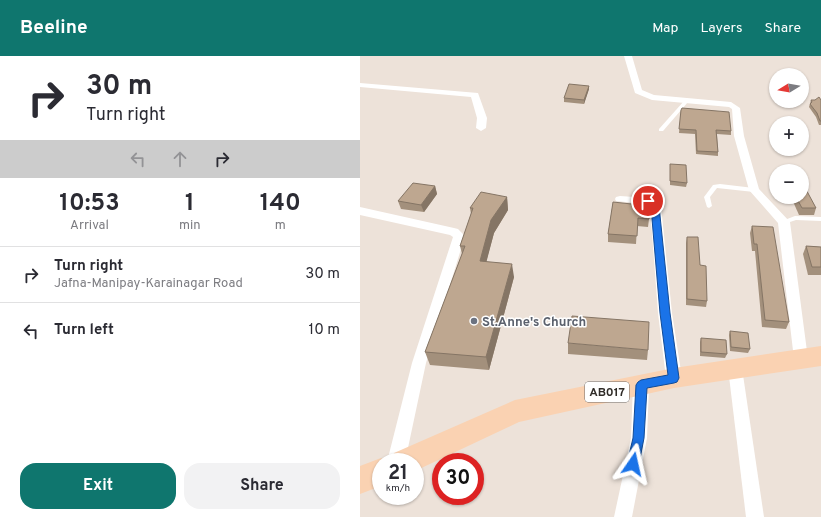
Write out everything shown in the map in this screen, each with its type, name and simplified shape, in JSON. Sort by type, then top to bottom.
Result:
[{"type":"main road","name":"AB017","points":[[423,453],[514,411],[674,378],[811,358]]},
{"type":"main road","points":[[360,480],[372,475]]},
{"type":"street","points":[[628,56],[638,91],[652,97],[686,102],[731,105],[736,108],[739,136],[754,190],[784,222],[811,358]]},
{"type":"street","points":[[360,85],[475,96],[482,118],[481,128]]},
{"type":"street","points":[[620,199],[648,201],[655,206],[665,313],[674,378]]},
{"type":"street","points":[[360,211],[454,232],[459,236],[419,363],[398,453]]},
{"type":"street","points":[[735,368],[755,517]]},
{"type":"street","points":[[623,517],[639,438],[641,385]]},
{"type":"lane","points":[[661,130],[686,102]]},
{"type":"lane","points":[[709,206],[707,197],[715,186],[726,185],[739,189],[754,190]]},
{"type":"lane","points":[[784,222],[795,218],[821,218]]},
{"type":"building","points":[[569,84],[589,86],[584,100],[564,98]]},
{"type":"building","points":[[819,97],[821,100],[821,121],[810,104],[812,102],[811,100],[815,100]]},
{"type":"building","points":[[682,108],[729,112],[731,131],[716,130],[718,152],[697,151],[696,130],[679,129]]},
{"type":"building","points":[[670,164],[686,165],[687,183],[670,181]]},
{"type":"building","points":[[413,183],[435,186],[421,205],[398,201]]},
{"type":"building","points":[[481,192],[507,197],[491,220],[480,261],[512,264],[486,357],[425,352],[465,246],[460,246],[473,208],[470,208]]},
{"type":"building","points":[[809,195],[816,208],[802,208],[800,204],[809,204]]},
{"type":"building","points":[[613,202],[650,206],[649,219],[638,218],[637,236],[608,234]]},
{"type":"building","points":[[752,226],[773,227],[789,322],[765,320],[757,244],[754,244]]},
{"type":"building","points":[[687,237],[698,237],[700,265],[706,266],[707,301],[687,299]]},
{"type":"building","points":[[806,246],[821,247],[821,267],[812,267]]},
{"type":"building","points":[[572,316],[649,322],[648,350],[568,343]]},
{"type":"building","points":[[730,331],[748,333],[750,349],[731,347]]},
{"type":"building","points":[[701,338],[726,340],[727,354],[701,352]]},
{"type":"place","name":"St.Anne's Church","points":[[474,321]]},
{"type":"route","points":[[633,464],[639,438],[641,385],[674,378],[665,313],[655,206],[648,201]]}]
